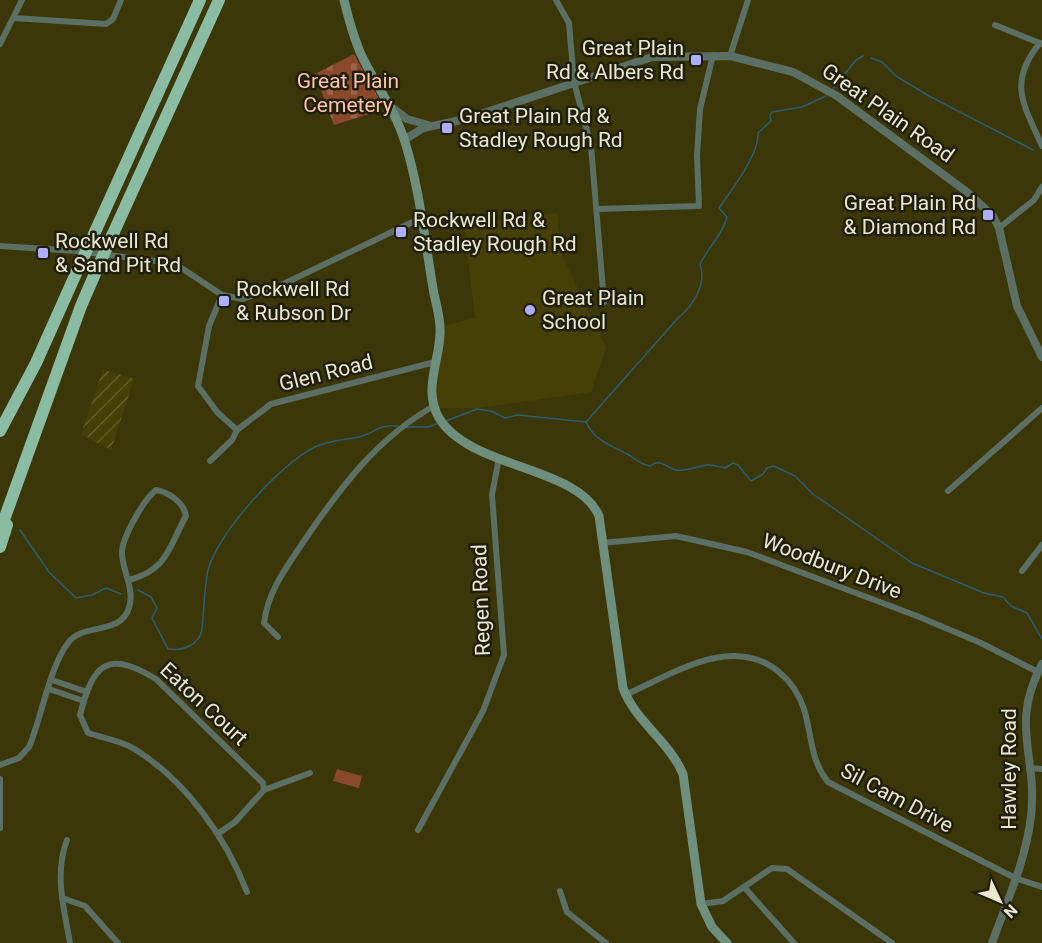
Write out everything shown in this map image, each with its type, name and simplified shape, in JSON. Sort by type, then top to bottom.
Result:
[{"type":"highway","points":[[0,431],[44,345],[200,0]]},
{"type":"highway","points":[[0,531],[81,306],[219,0]]},
{"type":"highway","points":[[0,417],[77,271]]},
{"type":"highway","points":[[0,547],[28,455]]},
{"type":"main road","points":[[344,0],[361,53],[390,106],[404,140],[421,218],[440,328],[431,388],[434,406],[442,422],[470,445],[563,485],[586,499],[599,516],[625,695],[674,757],[683,774],[700,904],[712,927],[727,943]]},
{"type":"street","points":[[0,44],[22,0]]},
{"type":"street","points":[[14,18],[106,24],[115,17],[121,0]]},
{"type":"street","points":[[556,0],[569,23],[574,82],[591,146],[604,302]]},
{"type":"street","points":[[730,56],[748,0]]},
{"type":"street","points":[[995,25],[1041,44],[1032,53],[1019,87],[1021,101],[1042,146]]},
{"type":"street","points":[[597,209],[699,206],[697,155],[700,110],[714,55]]},
{"type":"street","name":"Great Plain Road","points":[[404,140],[409,135],[432,126],[466,119],[652,57],[730,56],[781,68],[823,86],[984,206],[999,228],[1017,306],[1042,357]]},
{"type":"street","points":[[390,106],[407,119],[432,126]]},
{"type":"street","points":[[999,228],[1034,200],[1042,187]]},
{"type":"street","points":[[0,246],[88,252],[163,262],[180,267],[222,295],[235,298],[254,297],[421,218]]},
{"type":"street","points":[[222,295],[209,326],[198,386],[218,412],[237,430]]},
{"type":"street","name":"Glen Road","points":[[210,460],[232,440],[237,430],[272,404],[435,362]]},
{"type":"street","points":[[278,637],[264,623],[267,603],[275,585],[334,496],[377,447],[404,424],[434,406]]},
{"type":"street","points":[[948,491],[1042,408]]},
{"type":"street","name":"Regen Road","points":[[418,830],[483,711],[504,655],[492,495],[499,458]]},
{"type":"street","points":[[0,765],[19,758],[29,747],[67,644],[74,636],[84,631],[115,625],[129,609],[129,580],[122,554],[123,542],[148,496],[156,490],[163,491],[179,502],[185,509],[186,516],[159,567],[149,575],[129,580]]},
{"type":"street","name":"Woodbury Drive","points":[[602,543],[676,536],[747,552],[917,616],[1040,668]]},
{"type":"street","points":[[1022,571],[1042,545]]},
{"type":"street","name":"Sil Cam Drive","points":[[625,695],[705,660],[732,654],[763,662],[788,680],[800,698],[815,764],[828,782],[1016,878],[1042,887]]},
{"type":"street","name":"Eaton Court","points":[[247,892],[236,863],[219,833],[168,777],[134,748],[88,733],[80,716],[94,675],[107,664],[122,663],[136,666],[164,687],[263,783],[264,790]]},
{"type":"street","name":"Hawley Road","points":[[992,943],[1028,839],[1031,814],[1024,717],[1029,691],[1040,668]]},
{"type":"street","points":[[52,680],[87,692]]},
{"type":"street","points":[[49,689],[84,701]]},
{"type":"street","points":[[1029,768],[1042,769]]},
{"type":"street","points":[[219,833],[236,822],[264,790],[310,773]]},
{"type":"street","points":[[0,779],[0,828]]},
{"type":"street","points":[[67,840],[60,863],[62,898],[70,943]]},
{"type":"street","points":[[700,904],[723,901],[772,868],[787,869],[892,943]]},
{"type":"street","points":[[744,887],[794,943]]},
{"type":"street","points":[[560,891],[567,912],[606,943]]},
{"type":"street","points":[[62,898],[85,906],[118,943]]},
{"type":"shaded area","name":"Great Plain School","points":[[557,213],[562,255],[606,348],[591,392],[478,408],[438,408],[437,374],[444,326],[475,318],[464,225]]},
{"type":"shaded area","points":[[103,369],[134,379],[111,450],[81,434]]},
{"type":"green space","name":"Great Plain Cemetery","points":[[354,54],[378,97],[376,112],[334,125],[315,74]]},
{"type":"green space","points":[[337,769],[362,776],[359,788],[333,781]]},
{"type":"waterway","points":[[833,89],[856,60],[863,56]]},
{"type":"waterway","points":[[871,58],[882,62],[896,76],[929,96],[1033,150]]},
{"type":"waterway","points":[[446,421],[477,409],[491,411],[505,418],[518,415],[586,422],[693,301],[702,279],[700,264],[727,217],[719,208],[750,161],[758,133],[771,121],[772,112],[802,107],[826,96]]},
{"type":"waterway","points":[[586,422],[599,439],[650,466],[660,463],[676,470],[684,470],[708,465],[725,468],[733,463],[738,465],[751,481],[763,474],[767,468],[774,466],[795,476],[813,494],[912,563],[984,593],[1003,597],[1011,606],[1027,613],[1042,639]]},
{"type":"waterway","points":[[406,427],[428,427],[439,423]]},
{"type":"waterway","points":[[138,590],[151,597],[157,608],[152,618],[168,649],[179,649],[193,644],[202,630],[208,570],[214,555],[237,519],[252,501],[285,468],[315,447],[359,437],[385,426],[398,426]]},
{"type":"waterway","points":[[20,530],[49,572],[76,598],[92,595],[106,588],[121,594]]},
{"type":"place","name":"Great Plain Rd & Albers Rd","points":[[696,60]]},
{"type":"place","name":"Great Plain Rd & Stadley Rough Rd","points":[[447,128]]},
{"type":"place","name":"Great Plain Rd & Diamond Rd","points":[[988,215]]},
{"type":"place","name":"Rockwell Rd & Stadley Rough Rd","points":[[401,232]]},
{"type":"place","name":"Rockwell Rd & Sand Pit Rd","points":[[43,253]]},
{"type":"place","name":"Rockwell Rd & Rubson Dr","points":[[224,301]]},
{"type":"place","name":"Great Plain School","points":[[530,310]]}]
